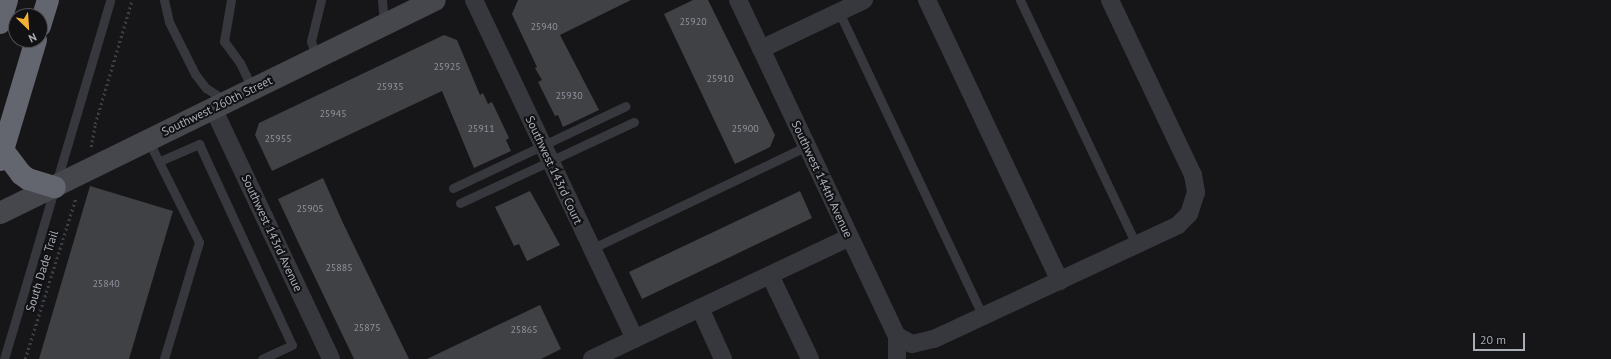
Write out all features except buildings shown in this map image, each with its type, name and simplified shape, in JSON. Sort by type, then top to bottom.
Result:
[{"type":"highway","points":[[34,48],[2,155],[28,180],[55,187]]},
{"type":"street","name":"Southwest 260th Street","points":[[0,213],[55,187],[219,104],[384,25],[408,6],[435,0]]},
{"type":"street","name":"Southwest 143rd Court","points":[[474,0],[635,339]]},
{"type":"street","name":"Southwest 144th Avenue","points":[[738,0],[897,336],[897,359]]},
{"type":"street","points":[[761,49],[864,0]]},
{"type":"street","points":[[927,0],[1060,280]]},
{"type":"street","points":[[897,336],[912,344],[926,342],[983,317],[1184,220],[1196,200],[1196,184],[1110,0]]},
{"type":"street","name":"Southwest 143rd Avenue","points":[[219,104],[331,359]]},
{"type":"street","points":[[592,359],[850,237]]},
{"type":"street","points":[[770,275],[810,359]]},
{"type":"street","points":[[700,308],[724,359]]},
{"type":"lane","points":[[4,359],[110,0]]},
{"type":"lane","points":[[164,0],[169,22],[195,74],[219,104]]},
{"type":"lane","points":[[231,0],[224,41],[240,63],[252,88]]},
{"type":"lane","points":[[316,58],[311,41],[321,0]]},
{"type":"lane","points":[[382,0],[384,25]]},
{"type":"lane","points":[[1020,0],[1136,244]]},
{"type":"lane","points":[[839,12],[983,317]]},
{"type":"lane","points":[[460,203],[626,106]]},
{"type":"lane","points":[[452,188],[634,122]]},
{"type":"lane","points":[[148,140],[160,161],[199,242],[164,359]]},
{"type":"lane","points":[[160,161],[199,144],[292,345],[262,359]]},
{"type":"lane","points":[[591,249],[807,146]]},
{"type":"path","points":[[90,153],[95,124],[132,0]]},
{"type":"path","name":"South Dade Trail","points":[[25,359],[77,194]]}]
